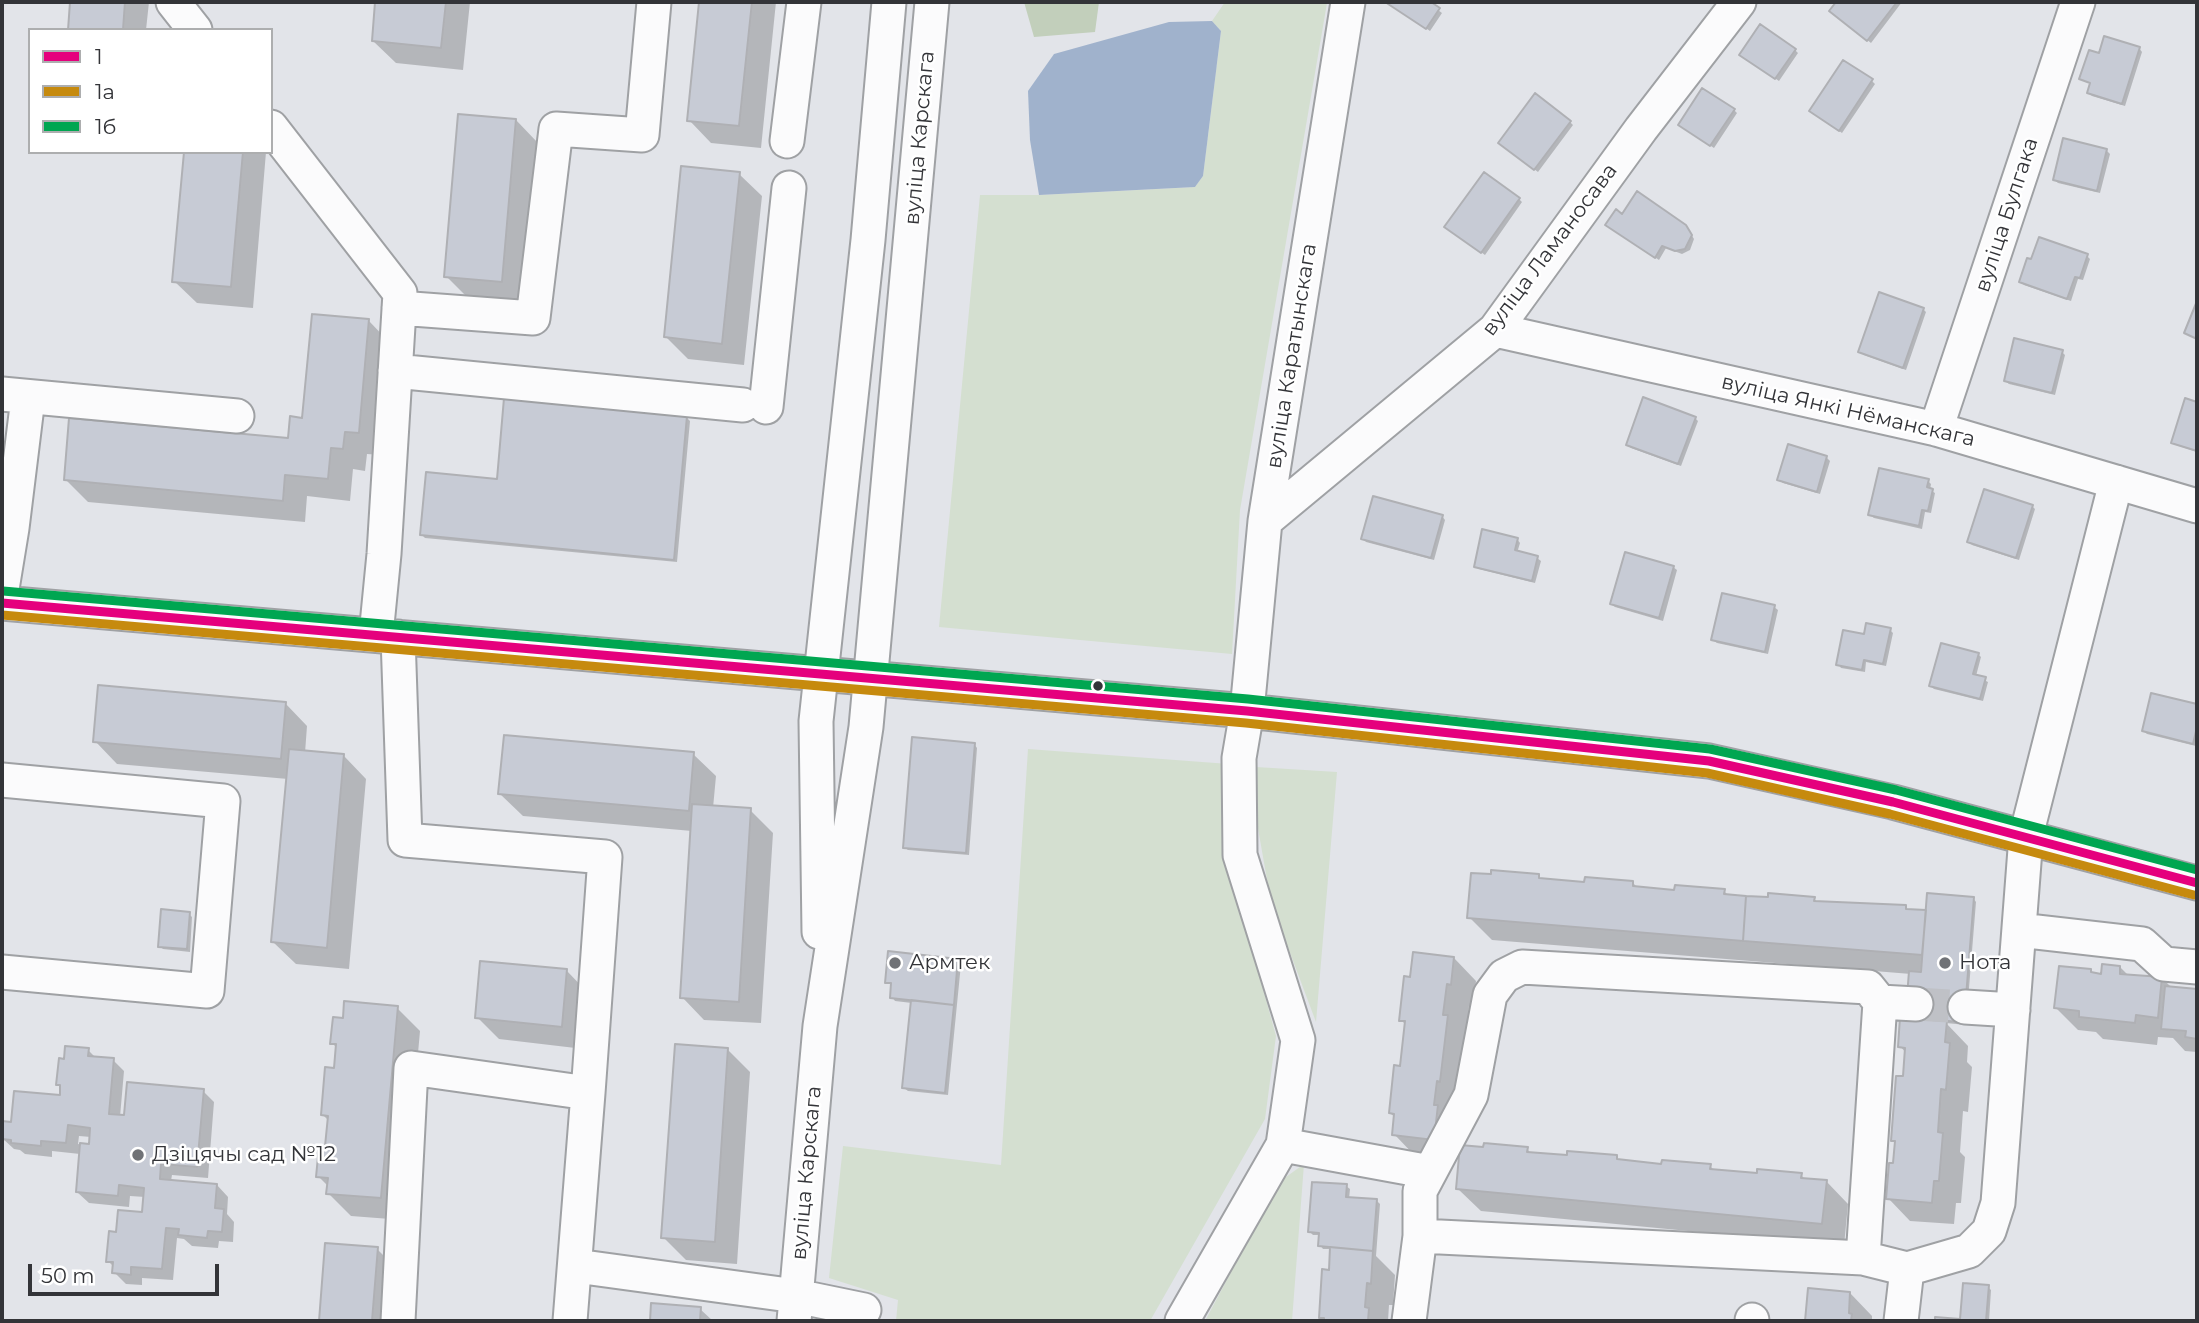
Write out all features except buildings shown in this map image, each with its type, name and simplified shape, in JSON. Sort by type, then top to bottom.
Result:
[{"type":"street","points":[[173,2],[193,28]]},
{"type":"street","points":[[399,308],[533,318],[556,129],[642,135],[654,2]]},
{"type":"street","points":[[788,141],[804,2]]},
{"type":"street","name":"вуліца Карскага","points":[[820,1026],[816,721],[868,240],[889,2]]},
{"type":"street","name":"вуліца Карскага","points":[[795,1309],[820,1026],[866,727],[932,2]]},
{"type":"street","name":"вуліца Каратынскага","points":[[1283,1145],[1298,1040],[1240,855],[1239,758],[1247,711],[1265,521],[1349,2]]},
{"type":"street","name":"вуліца Ламаносава","points":[[1265,521],[1495,330],[1641,129],[1739,2]]},
{"type":"street","name":"вуліца Булгака","points":[[1936,429],[2078,2]]},
{"type":"street","points":[[273,130],[400,293],[384,554],[387,636],[405,840],[605,857],[570,1321]]},
{"type":"street","points":[[395,371],[754,406],[789,188]]},
{"type":"street","name":"вуліца Янкі Нёманскага","points":[[1495,330],[1936,429],[2197,506]]},
{"type":"street","points":[[2,589],[12,528],[15,396],[236,416]]},
{"type":"street","points":[[1420,1236],[1863,1258],[1907,1269],[1969,1251],[1989,1231],[1998,1203],[2026,836],[2116,482]]},
{"type":"street","points":[[2,603],[1247,711],[1709,761],[1893,802],[2197,883]]},
{"type":"street","points":[[2,780],[223,801],[207,991],[2,972]]},
{"type":"street","points":[[2019,930],[2143,944],[2164,964],[2197,967]]},
{"type":"street","points":[[1409,1321],[1420,1236],[1420,1191],[1471,1095],[1490,995],[1504,976],[1522,967],[1868,987],[1880,1002],[1863,1258]]},
{"type":"street","points":[[1880,1002],[1916,1004]]},
{"type":"street","points":[[1965,1007],[2013,1010]]},
{"type":"street","points":[[398,1321],[411,1068],[588,1093]]},
{"type":"street","points":[[1182,1321],[1283,1145],[1430,1172]]},
{"type":"street","points":[[576,1266],[795,1309],[864,1310]]},
{"type":"street","points":[[1901,1321],[1907,1269]]},
{"type":"green space","points":[[1024,2],[1099,2],[1095,32],[1034,37]]},
{"type":"green space","points":[[1225,2],[1327,3],[1240,510],[1232,654],[939,627],[980,195],[1039,195],[1195,187],[1203,176],[1221,31],[1212,21]]},
{"type":"green space","points":[[1028,749],[1229,764],[1223,843],[1276,1036],[1265,1119],[1150,1321],[896,1321],[898,1300],[829,1278],[843,1146],[1001,1165]]},
{"type":"green space","points":[[1256,767],[1337,772],[1316,1022],[1271,902],[1254,806]]},
{"type":"green space","points":[[1304,1164],[1292,1321],[1205,1321],[1279,1182]]},
{"type":"water","points":[[1212,21],[1221,31],[1203,176],[1195,187],[1039,195],[1030,140],[1028,91],[1054,54],[1169,22]]},
{"type":"tunnel","points":[[1916,1004],[1965,1007]]},
{"type":"transit line","name":"1б","points":[[3,591],[1248,699],[1710,749],[1896,790],[2197,870]]},
{"type":"transit line","name":"1","points":[[2,603],[1247,711],[1709,761],[1893,802],[2197,883]]},
{"type":"transit line","name":"1а","points":[[2,615],[1246,723],[1707,773],[1890,814],[2194,895]]},
{"type":"place","name":"Армтек","points":[[895,963]]},
{"type":"place","name":"Нота","points":[[1945,963]]},
{"type":"place","name":"Дзіцячы сад №12","points":[[138,1155]]}]
